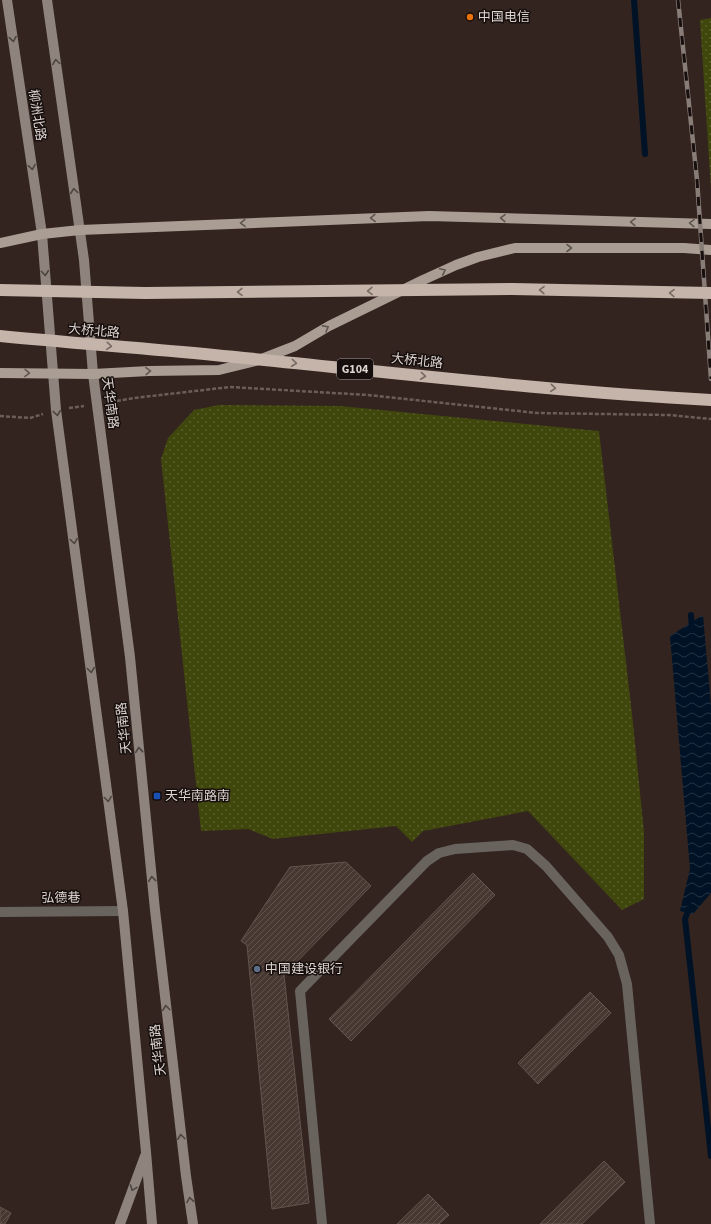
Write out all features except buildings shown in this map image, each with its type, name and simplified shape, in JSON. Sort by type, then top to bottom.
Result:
[{"type":"highway","points":[[0,290],[145,293],[512,289],[711,294]]},
{"type":"highway","name":"大桥北路","points":[[0,336],[213,355],[512,385],[711,400]]},
{"type":"main road","name":"柳洲北路","points":[[7,0],[42,234]]},
{"type":"main road","name":"柳洲北路","points":[[47,0],[80,230]]},
{"type":"main road","points":[[0,243],[42,234],[80,230],[429,216],[711,224]]},
{"type":"main road","name":"天华南路","points":[[80,230],[84,260],[93,374],[130,657],[155,910],[186,1176],[194,1224]]},
{"type":"main road","name":"天华南路","points":[[42,234],[56,410],[123,911],[152,1224]]},
{"type":"main road","points":[[0,373],[93,374],[149,371],[219,370],[258,360],[295,346],[329,326],[456,265],[478,257],[515,248],[684,248],[711,250]]},
{"type":"main road","points":[[120,1224],[146,1152]]},
{"type":"street","points":[[322,1224],[300,991],[427,861],[439,853],[455,850],[513,845],[527,849],[546,866],[608,937],[619,955],[627,984],[650,1224]]},
{"type":"street","name":"弘德巷","points":[[0,912],[123,911]]},
{"type":"path","points":[[0,416],[30,418],[56,410],[97,405],[134,398],[230,387],[368,395],[537,413],[669,415],[711,419]]},
{"type":"green space","points":[[711,18],[711,189],[700,20]]},
{"type":"green space","points":[[219,405],[340,406],[599,431],[632,714],[644,832],[644,899],[622,910],[528,811],[423,831],[412,842],[396,826],[273,839],[248,829],[201,831],[161,459],[168,438],[194,410]]},
{"type":"water","points":[[703,615],[711,706],[711,893],[693,914],[680,911],[690,869],[670,636]]},
{"type":"waterway","points":[[634,0],[645,154]]},
{"type":"waterway","points":[[691,615],[692,630]]},
{"type":"waterway","points":[[690,906],[685,919],[711,1156]]},
{"type":"railway","points":[[678,0],[697,180],[711,379]]},
{"type":"place","name":"中国电信","points":[[470,17]]},
{"type":"place","name":"天华南路南","points":[[157,796]]},
{"type":"place","name":"中国建设银行","points":[[257,969]]}]
